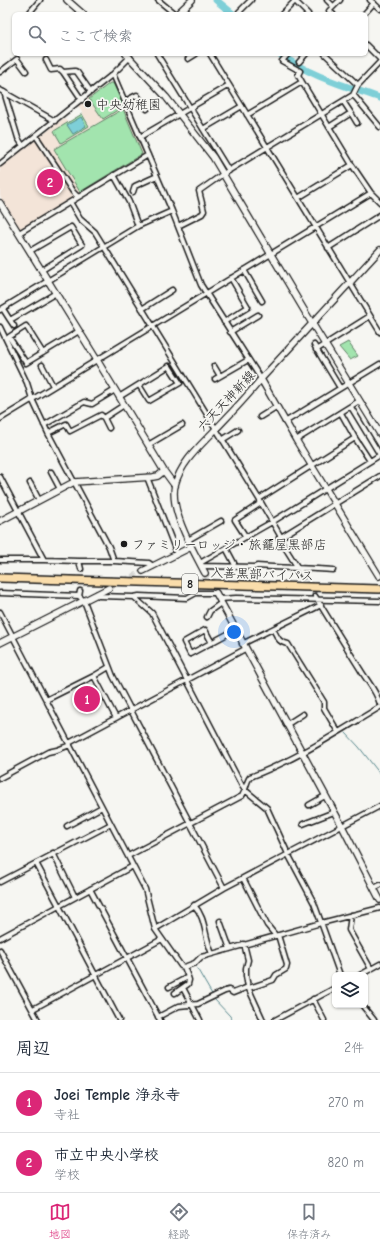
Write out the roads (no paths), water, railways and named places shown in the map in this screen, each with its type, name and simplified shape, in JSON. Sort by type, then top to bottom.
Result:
[{"type":"highway","name":"入善黒部バイパス","points":[[0,578],[380,589]]},
{"type":"street","points":[[30,12],[40,0]]},
{"type":"street","points":[[67,0],[81,12]]},
{"type":"street","points":[[158,0],[173,12]]},
{"type":"street","points":[[183,12],[192,0]]},
{"type":"street","points":[[239,12],[250,0]]},
{"type":"street","points":[[284,12],[294,0],[306,12]]},
{"type":"street","points":[[327,0],[333,6]]},
{"type":"street","points":[[330,12],[333,6],[340,0]]},
{"type":"street","points":[[365,12],[372,2],[380,9]]},
{"type":"street","points":[[368,47],[380,59]]},
{"type":"street","points":[[0,164],[82,100],[113,74],[129,56]]},
{"type":"street","points":[[131,56],[180,114],[213,157],[312,324],[380,434]]},
{"type":"street","points":[[158,56],[229,171]]},
{"type":"street","points":[[188,59],[193,56]]},
{"type":"street","points":[[212,56],[328,248],[370,316],[378,325],[380,332]]},
{"type":"street","points":[[286,56],[282,61],[300,72],[298,75],[352,165],[371,193],[380,202]]},
{"type":"street","points":[[299,62],[304,56]]},
{"type":"street","points":[[327,56],[358,85]]},
{"type":"street","points":[[0,72],[17,59],[26,71]]},
{"type":"street","points":[[46,60],[51,70],[60,68],[82,100]]},
{"type":"street","points":[[178,226],[202,214],[204,211],[199,191],[223,174],[353,95],[358,85],[380,62]]},
{"type":"street","points":[[63,72],[77,72],[91,92]]},
{"type":"street","points":[[113,74],[206,294],[261,379],[276,407],[379,576]]},
{"type":"street","points":[[247,115],[302,82]]},
{"type":"street","points":[[140,137],[229,85]]},
{"type":"street","points":[[2,91],[55,121]]},
{"type":"street","points":[[2,91],[18,138],[23,146]]},
{"type":"street","points":[[125,101],[137,95],[147,109]]},
{"type":"street","points":[[353,95],[380,127]]},
{"type":"street","points":[[343,102],[357,123]]},
{"type":"street","points":[[203,129],[242,106]]},
{"type":"street","points":[[329,126],[351,113]]},
{"type":"street","points":[[36,136],[78,197]]},
{"type":"street","points":[[19,233],[148,155]]},
{"type":"street","points":[[298,198],[352,165]]},
{"type":"street","points":[[114,175],[129,202],[138,226]]},
{"type":"street","points":[[133,192],[135,186],[157,176]]},
{"type":"street","points":[[0,419],[371,193]]},
{"type":"street","points":[[70,202],[80,219],[95,232],[215,430],[260,501],[281,536],[279,538],[303,576]]},
{"type":"street","points":[[0,203],[164,471],[175,486]]},
{"type":"street","points":[[14,326],[1,310],[138,226],[172,211]]},
{"type":"street","points":[[328,248],[380,215]]},
{"type":"street","points":[[30,251],[71,227],[82,245],[42,270]]},
{"type":"street","name":"六天天神新線","points":[[205,573],[191,547],[177,511],[175,486],[184,465],[201,444],[380,250]]},
{"type":"street","points":[[244,270],[262,301]]},
{"type":"street","points":[[224,322],[248,307],[231,278]]},
{"type":"street","points":[[142,309],[172,290]]},
{"type":"street","points":[[10,320],[56,293]]},
{"type":"street","points":[[230,332],[258,315]]},
{"type":"street","points":[[316,350],[370,316]]},
{"type":"street","points":[[43,353],[26,326],[9,337],[26,363],[43,353],[79,331]]},
{"type":"street","points":[[0,327],[27,382],[32,399],[48,433],[109,547],[114,561]]},
{"type":"street","points":[[314,345],[340,388]]},
{"type":"street","points":[[215,379],[248,360]]},
{"type":"street","points":[[285,422],[380,364]]},
{"type":"street","points":[[42,365],[53,386]]},
{"type":"street","points":[[119,397],[169,366],[180,383],[149,401],[139,385]]},
{"type":"street","points":[[214,366],[220,376]]},
{"type":"street","points":[[44,424],[84,402],[92,404],[115,390]]},
{"type":"street","points":[[296,440],[359,401]]},
{"type":"street","points":[[104,418],[124,405]]},
{"type":"street","points":[[260,416],[276,407]]},
{"type":"street","points":[[201,565],[226,548],[272,522],[380,455],[351,407]]},
{"type":"street","points":[[341,413],[370,461]]},
{"type":"street","points":[[48,433],[66,424],[70,431],[101,415],[110,428]]},
{"type":"street","points":[[148,445],[182,425]]},
{"type":"street","points":[[222,440],[238,430]]},
{"type":"street","points":[[246,537],[235,520],[312,465],[355,438]]},
{"type":"street","points":[[0,521],[74,482],[147,478],[158,476],[164,471]]},
{"type":"street","points":[[52,472],[60,489]]},
{"type":"street","points":[[281,536],[380,476]]},
{"type":"street","points":[[0,477],[44,560]]},
{"type":"street","points":[[147,478],[177,554]]},
{"type":"street","points":[[30,483],[39,500]]},
{"type":"street","points":[[188,540],[221,521]]},
{"type":"street","points":[[143,571],[191,547]]},
{"type":"street","points":[[226,548],[234,563]]},
{"type":"street","points":[[0,560],[114,561],[149,563],[153,566]]},
{"type":"street","points":[[80,561],[81,569]]},
{"type":"street","points":[[201,565],[333,570]]},
{"type":"street","points":[[0,643],[109,588]]},
{"type":"street","points":[[0,592],[79,593],[84,601],[109,667],[130,710],[224,888]]},
{"type":"street","points":[[97,594],[99,596],[187,598],[196,593],[216,593],[286,725],[342,826],[380,900]]},
{"type":"street","points":[[134,597],[152,613],[245,790],[267,808],[288,854],[314,903],[339,972]]},
{"type":"street","points":[[207,617],[210,611],[220,601],[236,598],[316,598],[380,601]]},
{"type":"street","points":[[316,598],[361,671],[372,685],[380,704]]},
{"type":"street","points":[[0,778],[48,752],[57,750],[69,744],[187,680],[273,629],[321,605]]},
{"type":"street","points":[[0,612],[146,889],[155,929],[181,966],[184,967],[189,980],[188,984],[175,993]]},
{"type":"street","points":[[273,629],[279,640],[282,643],[288,644],[324,702],[324,708],[338,732]]},
{"type":"street","points":[[212,643],[205,630],[184,642],[190,654],[212,643],[235,630]]},
{"type":"street","points":[[46,700],[109,667]]},
{"type":"street","points":[[94,676],[116,718]]},
{"type":"street","points":[[128,856],[242,796],[250,777],[275,767],[302,753],[380,707]]},
{"type":"street","points":[[286,725],[303,714]]},
{"type":"street","points":[[309,805],[325,796]]},
{"type":"street","points":[[155,929],[224,888],[380,806]]},
{"type":"street","points":[[67,826],[102,807]]},
{"type":"street","points":[[303,824],[334,812]]},
{"type":"street","points":[[0,882],[111,824]]},
{"type":"street","points":[[53,854],[75,897]]},
{"type":"street","points":[[36,863],[119,1020]]},
{"type":"street","points":[[0,938],[133,866]]},
{"type":"street","points":[[90,889],[159,1019],[180,1006],[198,1004],[225,991],[229,990],[233,992],[273,980],[276,975],[286,969],[287,965],[277,935],[267,925],[243,878]]},
{"type":"street","points":[[374,888],[380,885]]},
{"type":"street","points":[[194,905],[198,909],[204,924],[206,937],[212,954]]},
{"type":"street","points":[[184,967],[194,963],[201,957],[244,944],[380,908]]},
{"type":"street","points":[[351,915],[349,930],[371,969]]},
{"type":"street","points":[[220,921],[230,949]]},
{"type":"street","points":[[32,1010],[162,939]]},
{"type":"street","points":[[244,944],[248,960],[246,976],[249,988],[263,1020]]},
{"type":"street","points":[[0,950],[38,1020]]},
{"type":"street","points":[[366,972],[380,964]]},
{"type":"street","points":[[169,986],[188,976]]},
{"type":"street","points":[[183,988],[200,1020]]},
{"type":"street","points":[[275,1020],[332,990]]},
{"type":"street","points":[[313,999],[324,1020]]},
{"type":"street","points":[[364,1008],[374,1020]]},
{"type":"water","points":[[81,117],[86,126],[73,134],[67,125]]},
{"type":"waterway","points":[[216,0],[231,12]]},
{"type":"waterway","points":[[283,56],[291,62],[315,74],[341,85],[380,98]]},
{"type":"waterway","points":[[346,733],[380,774]]},
{"type":"waterway","points":[[195,965],[213,996]]},
{"type":"waterway","points":[[214,999],[232,1020]]},
{"type":"tunnel","points":[[80,591],[81,569]]},
{"type":"tunnel","points":[[109,588],[143,571]]},
{"type":"tunnel","points":[[205,573],[216,593]]},
{"type":"tunnel","points":[[303,576],[315,596]]},
{"type":"place","name":"中央幼稚園","points":[[88,104]]},
{"type":"place","name":"市立中央小学校","points":[[50,182]]},
{"type":"place","name":"ファミリーロッジ・旅籠屋黒部店","points":[[124,544]]},
{"type":"place","name":"Joei Temple 浄永寺","points":[[87,699]]}]
